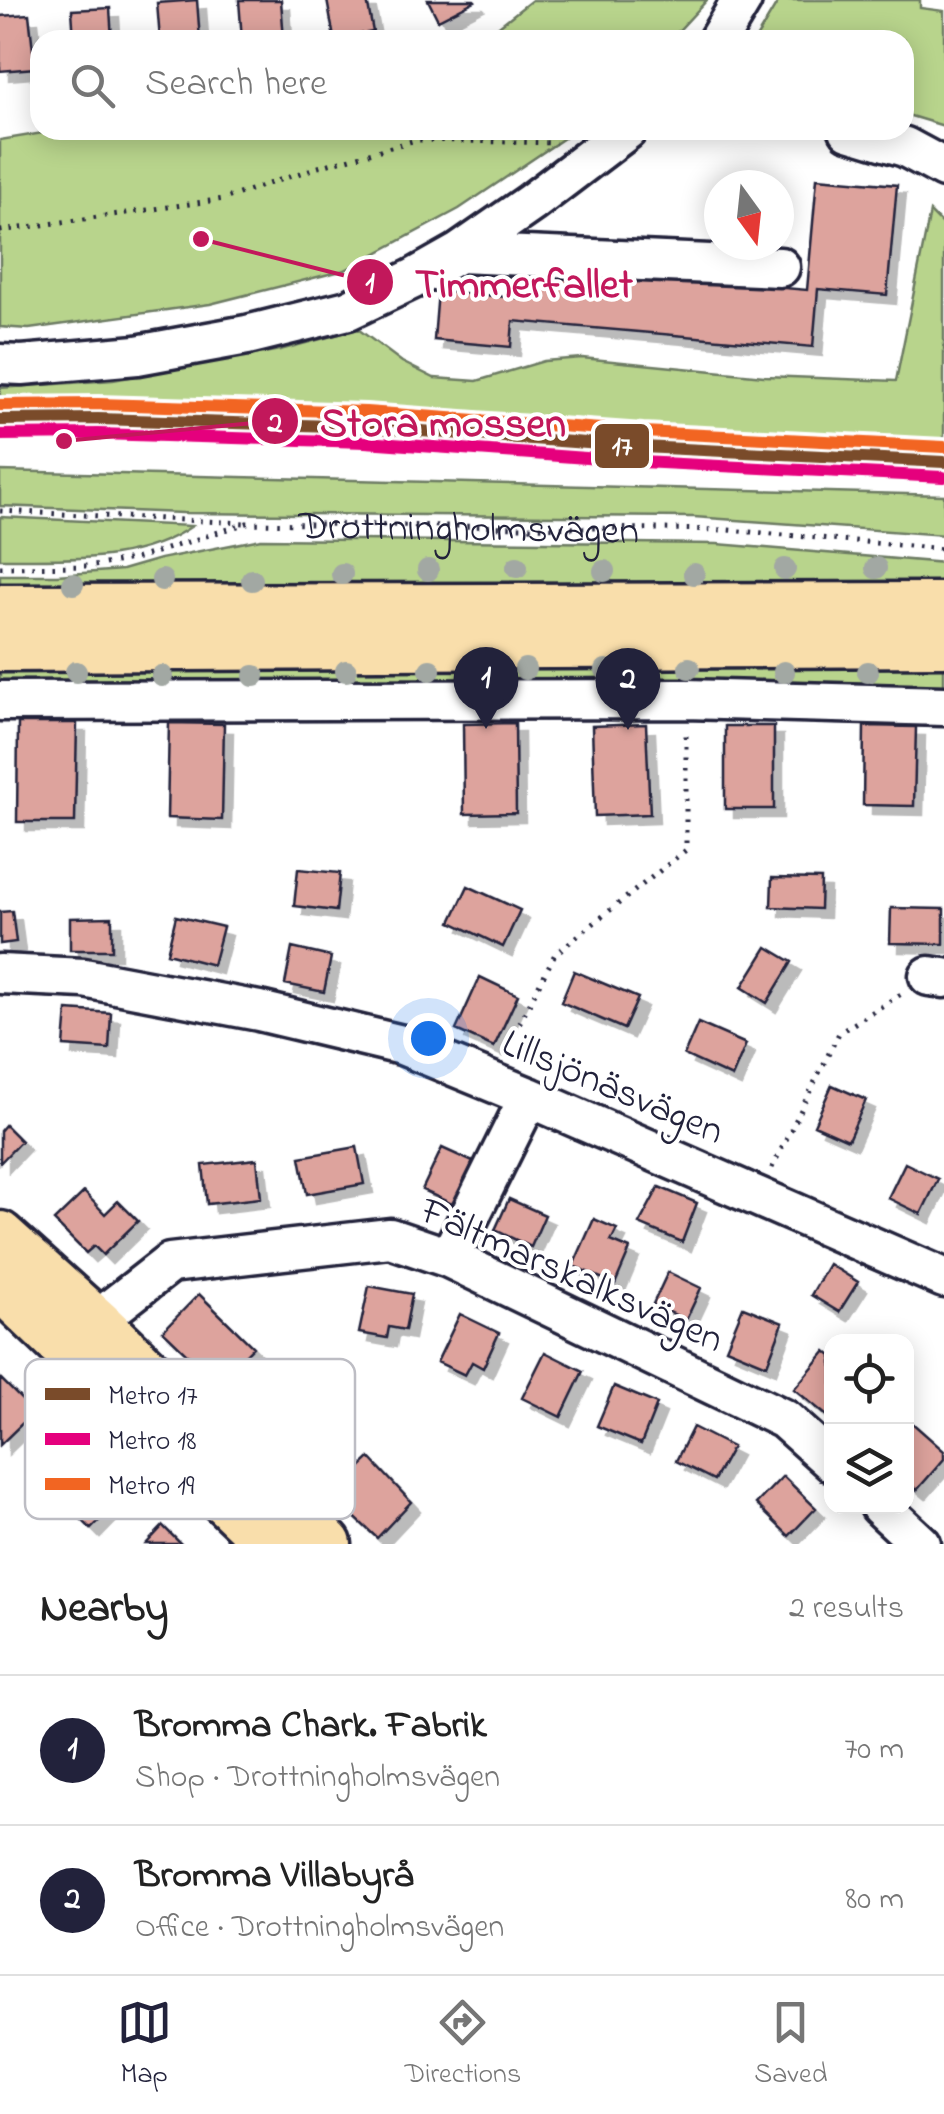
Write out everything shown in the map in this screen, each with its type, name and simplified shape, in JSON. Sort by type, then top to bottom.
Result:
[{"type":"main road","name":"Drottningholmsvägen","points":[[0,609],[944,606]]},
{"type":"main road","points":[[0,647],[944,642]]},
{"type":"main road","points":[[0,1236],[134,1359]]},
{"type":"main road","points":[[0,1285],[77,1359]]},
{"type":"main road","points":[[245,1519],[271,1544]]},
{"type":"main road","points":[[301,1519],[327,1544]]},
{"type":"street","points":[[724,30],[742,0]]},
{"type":"street","points":[[0,364],[137,355],[348,310],[459,253],[615,140]]},
{"type":"street","points":[[882,140],[905,147],[944,168]]},
{"type":"street","points":[[459,253],[780,267]]},
{"type":"street","points":[[0,701],[686,699],[944,706]]},
{"type":"street","name":"Lillsjönäsvägen","points":[[0,974],[84,978],[402,1045],[944,1278]]},
{"type":"street","points":[[449,1258],[530,1097]]},
{"type":"street","name":"Fältmarskalksvägen","points":[[96,1323],[170,1263],[390,1238],[449,1258],[784,1419],[824,1455]]},
{"type":"street","points":[[889,1514],[921,1544]]},
{"type":"path","points":[[0,231],[224,199],[416,140]]},
{"type":"path","points":[[0,511],[247,523]]},
{"type":"path","name":"Drottningholmsvägen","points":[[0,567],[94,566],[138,558],[247,523],[728,530],[944,549]]},
{"type":"path","points":[[490,1081],[555,954],[686,850],[686,699]]},
{"type":"path","points":[[757,1196],[839,1033],[936,977]]},
{"type":"green space","points":[[532,0],[707,0],[679,30],[494,30]]},
{"type":"green space","points":[[779,0],[920,0],[920,8],[944,11],[944,126],[914,117],[914,30],[761,30]]},
{"type":"green space","points":[[30,135],[30,140],[561,140],[459,209],[345,270],[210,304],[29,329],[0,327],[0,140]]},
{"type":"green space","points":[[930,212],[944,226],[944,454],[429,416],[78,408],[0,410],[0,388],[113,380],[280,350],[358,329],[402,362],[434,378],[477,381],[544,361],[582,358],[764,376],[896,381]]},
{"type":"green space","points":[[0,471],[944,495],[944,535],[694,517],[183,513],[0,506]]},
{"type":"green space","points":[[0,517],[192,526],[170,539],[124,553],[0,559]]},
{"type":"green space","points":[[261,539],[717,544],[944,563],[944,588],[0,591],[0,575],[122,570]]},
{"type":"green space","points":[[944,659],[944,687],[0,684],[0,663]]},
{"type":"building","points":[[197,0],[199,30],[159,30],[157,3]]},
{"type":"building","points":[[239,0],[281,0],[283,30],[241,30]]},
{"type":"building","points":[[327,0],[367,0],[373,30],[333,30]]},
{"type":"building","points":[[428,0],[474,0],[475,1],[438,20]]},
{"type":"building","points":[[110,8],[111,30],[73,30],[72,10]]},
{"type":"building","points":[[29,14],[30,68],[0,71],[0,16]]},
{"type":"building","points":[[817,178],[897,185],[887,295],[818,289],[813,347],[513,321],[511,347],[434,340],[438,291],[541,300],[544,267],[807,290]]},
{"type":"building","points":[[18,723],[77,723],[75,822],[17,822]]},
{"type":"building","points":[[169,723],[224,724],[222,820],[167,818]]},
{"type":"building","points":[[515,723],[516,813],[464,814],[463,724]]},
{"type":"building","points":[[646,724],[650,814],[595,816],[592,726]]},
{"type":"building","points":[[725,726],[774,726],[774,809],[725,809]]},
{"type":"building","points":[[864,726],[916,727],[914,806],[863,805]]},
{"type":"building","points":[[298,869],[340,873],[336,911],[294,906]]},
{"type":"building","points":[[772,878],[821,879],[820,909],[771,907]]},
{"type":"building","points":[[468,886],[520,910],[503,947],[451,922]]},
{"type":"building","points":[[891,908],[944,909],[944,944],[890,943]]},
{"type":"building","points":[[12,911],[16,942],[0,944],[0,912]]},
{"type":"building","points":[[176,916],[223,927],[213,965],[167,953]]},
{"type":"building","points":[[112,917],[112,950],[70,950],[70,918]]},
{"type":"building","points":[[767,947],[792,962],[767,1003],[742,987]]},
{"type":"building","points":[[292,948],[331,957],[324,992],[285,984]]},
{"type":"building","points":[[574,971],[638,998],[624,1029],[561,1002]]},
{"type":"building","points":[[480,977],[518,995],[494,1047],[456,1030]]},
{"type":"building","points":[[67,1010],[111,1013],[109,1049],[64,1046]]},
{"type":"building","points":[[698,1023],[746,1044],[732,1077],[684,1055]]},
{"type":"building","points":[[832,1085],[866,1100],[848,1140],[814,1125]]},
{"type":"building","points":[[5,1125],[21,1141],[0,1163],[0,1131]]},
{"type":"building","points":[[357,1147],[364,1184],[307,1194],[300,1157]]},
{"type":"building","points":[[442,1148],[473,1162],[454,1205],[422,1190]]},
{"type":"building","points":[[257,1159],[261,1198],[207,1204],[203,1165]]},
{"type":"building","points":[[905,1163],[938,1179],[921,1214],[888,1198]]},
{"type":"building","points":[[659,1187],[697,1203],[682,1242],[639,1224]]},
{"type":"building","points":[[84,1192],[105,1214],[118,1201],[138,1221],[103,1255],[94,1246],[86,1253],[54,1221]]},
{"type":"building","points":[[509,1199],[545,1215],[531,1247],[495,1230]]},
{"type":"building","points":[[594,1219],[617,1229],[611,1241],[630,1249],[615,1284],[573,1266]]},
{"type":"building","points":[[829,1264],[858,1282],[839,1312],[811,1295]]},
{"type":"building","points":[[668,1272],[701,1288],[686,1320],[653,1304]]},
{"type":"building","points":[[369,1286],[412,1294],[405,1330],[389,1327],[387,1338],[359,1333]]},
{"type":"building","points":[[199,1294],[253,1347],[241,1359],[192,1359],[163,1331]]},
{"type":"building","points":[[743,1307],[783,1323],[767,1365],[726,1348]]},
{"type":"building","points":[[460,1314],[499,1333],[483,1368],[472,1362],[465,1375],[437,1362]]},
{"type":"building","points":[[545,1352],[583,1371],[561,1417],[522,1398]]},
{"type":"building","points":[[824,1353],[824,1413],[794,1389]]},
{"type":"building","points":[[0,1378],[25,1403],[25,1421],[0,1445]]},
{"type":"building","points":[[614,1386],[657,1404],[641,1444],[597,1426]]},
{"type":"building","points":[[914,1425],[944,1451],[944,1459],[917,1490]]},
{"type":"building","points":[[693,1427],[732,1447],[714,1480],[676,1461]]},
{"type":"building","points":[[370,1458],[411,1502],[377,1538],[355,1517],[355,1472]]},
{"type":"building","points":[[783,1476],[816,1508],[789,1536],[756,1504]]},
{"type":"building","points":[[81,1519],[101,1519],[91,1529]]},
{"type":"building","points":[[163,1526],[181,1544],[146,1544]]},
{"type":"metro line","name":"19","points":[[0,405],[366,412],[643,432],[944,447]]},
{"type":"metro line","name":"17","points":[[0,420],[366,427],[642,447],[944,462]]},
{"type":"metro line","name":"18","points":[[0,435],[365,442],[641,462],[943,477]]},
{"type":"place","name":"Timmerfallet","points":[[201,239]]},
{"type":"place","name":"Stora mossen","points":[[64,441]]},
{"type":"place","name":"Bromma Chark. Fabrik","points":[[486,729]]},
{"type":"place","name":"Bromma Villabyrå","points":[[628,730]]}]
